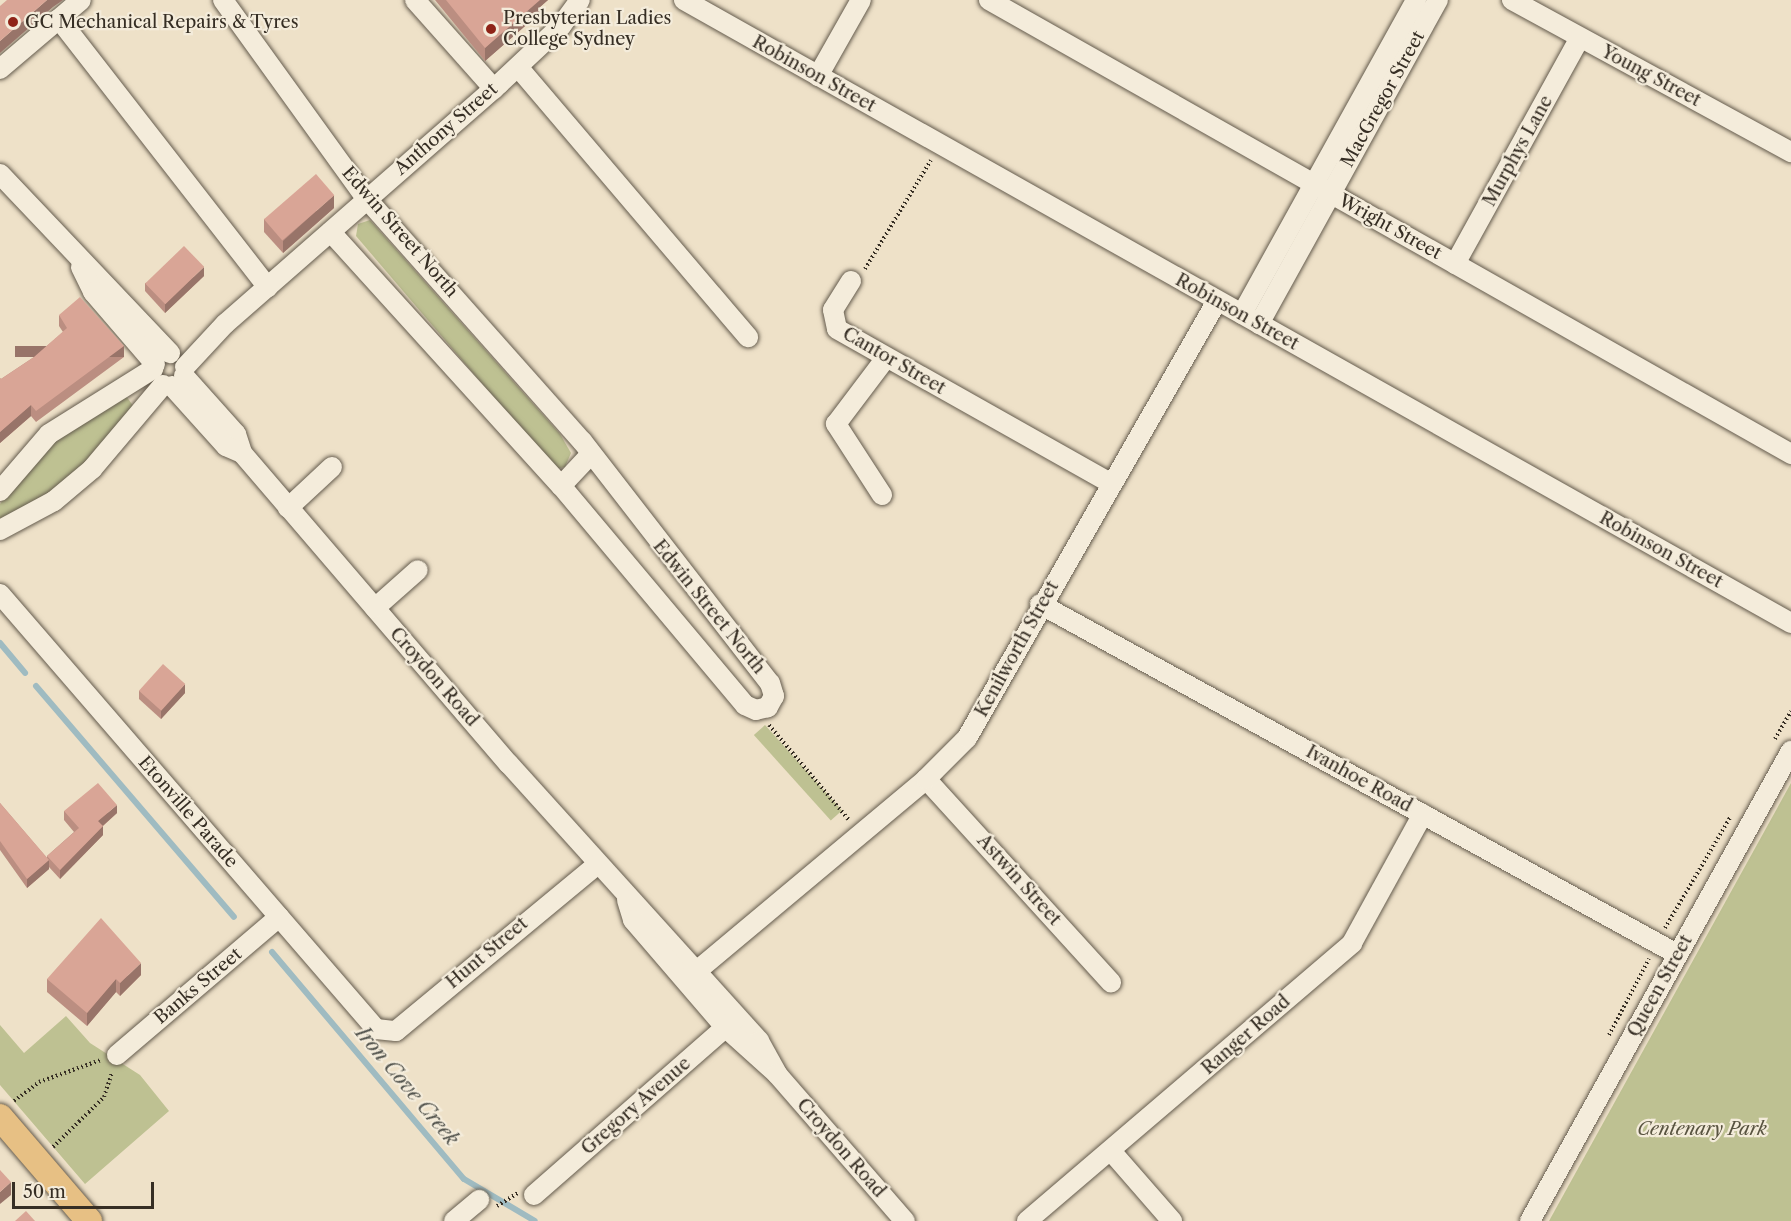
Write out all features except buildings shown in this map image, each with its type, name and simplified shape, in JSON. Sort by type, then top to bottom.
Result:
[{"type":"main road","points":[[6,1110],[89,1221]]},
{"type":"street","points":[[0,69],[81,0]]},
{"type":"street","name":"Edwin Street North","points":[[223,0],[366,198],[590,455],[770,683],[772,702],[756,710],[678,629],[561,486],[331,232]]},
{"type":"street","points":[[415,0],[494,89]]},
{"type":"street","name":"Anthony Street","points":[[0,491],[49,434],[84,408],[169,369],[225,324],[331,232],[366,198],[494,89],[518,67],[580,0]]},
{"type":"street","name":"Robinson Street","points":[[684,0],[1791,623]]},
{"type":"street","points":[[818,76],[861,0]]},
{"type":"street","name":"Wright Street","points":[[988,0],[1791,454]]},
{"type":"street","name":"MacGregor Street","points":[[1242,314],[1416,0]]},
{"type":"street","name":"MacGregor Street","points":[[1259,324],[1438,0]]},
{"type":"street","name":"Young Street","points":[[1512,0],[1542,7],[1580,38],[1791,152]]},
{"type":"street","points":[[59,19],[268,287]]},
{"type":"street","name":"Murphys Lane","points":[[1455,264],[1580,38]]},
{"type":"street","points":[[518,67],[748,337]]},
{"type":"street","name":"Croydon Road","points":[[0,174],[78,262],[93,292],[236,434],[242,453],[288,508],[627,900],[633,920],[692,975],[905,1221]]},
{"type":"street","name":"Cantor Street","points":[[851,281],[832,322],[886,358],[1110,483]]},
{"type":"street","name":"Kenilworth Street","points":[[692,975],[926,779],[967,738],[1009,671],[1040,604],[1217,301]]},
{"type":"street","points":[[882,495],[836,424],[886,358]]},
{"type":"street","name":"Anthony Street","points":[[0,531],[54,501],[92,469],[140,411],[169,369]]},
{"type":"street","points":[[122,390],[138,395],[140,411]]},
{"type":"street","points":[[561,486],[590,455]]},
{"type":"street","points":[[288,508],[332,466]]},
{"type":"street","points":[[375,608],[418,570]]},
{"type":"street","name":"Etonville Parade","points":[[0,594],[376,1029]]},
{"type":"street","name":"Ivanhoe Road","points":[[1040,604],[1677,954]]},
{"type":"street","name":"Queen Street","points":[[1530,1221],[1791,752]]},
{"type":"street","name":"Astwin Street","points":[[926,779],[1111,982]]},
{"type":"street","name":"Ranger Road","points":[[1027,1221],[1112,1151],[1352,943],[1423,814]]},
{"type":"street","name":"Hunt Street","points":[[376,1029],[396,1031],[597,865]]},
{"type":"street","name":"Banks Street","points":[[117,1055],[279,917]]},
{"type":"street","name":"Gregory Avenue","points":[[534,1195],[732,1022]]},
{"type":"street","points":[[1112,1151],[1172,1221]]},
{"type":"street","points":[[454,1221],[486,1205]]},
{"type":"path","points":[[851,281],[863,272],[940,145]]},
{"type":"path","points":[[756,710],[845,810],[857,837]]},
{"type":"path","points":[[6,1110],[39,1082],[117,1055]]},
{"type":"path","points":[[51,1149],[104,1097],[117,1055]]},
{"type":"path","points":[[486,1205],[513,1193]]},
{"type":"green space","points":[[370,220],[560,434],[571,453],[565,467],[555,469],[356,236],[358,224]]},
{"type":"green space","points":[[126,396],[134,407],[98,454],[52,495],[0,522],[0,504],[28,465],[80,420]]},
{"type":"green space","points":[[765,725],[842,810],[831,820],[754,735]]},
{"type":"green space","name":"Centenary Park","points":[[1791,783],[1791,1221],[1549,1221]]},
{"type":"green space","points":[[66,1016],[90,1043],[140,1075],[169,1111],[85,1184],[0,1085],[0,1025],[24,1053]]},
{"type":"waterway","name":"Iron Cove Creek","points":[[0,643],[25,673]]},
{"type":"waterway","name":"Iron Cove Creek","points":[[36,686],[234,917]]},
{"type":"waterway","name":"Iron Cove Creek","points":[[272,952],[464,1179],[535,1221]]},
{"type":"place","name":"GC Mechanical Repairs & Tyres","points":[[13,22]]},
{"type":"place","name":"Presbyterian Ladies College Sydney","points":[[491,29]]}]
